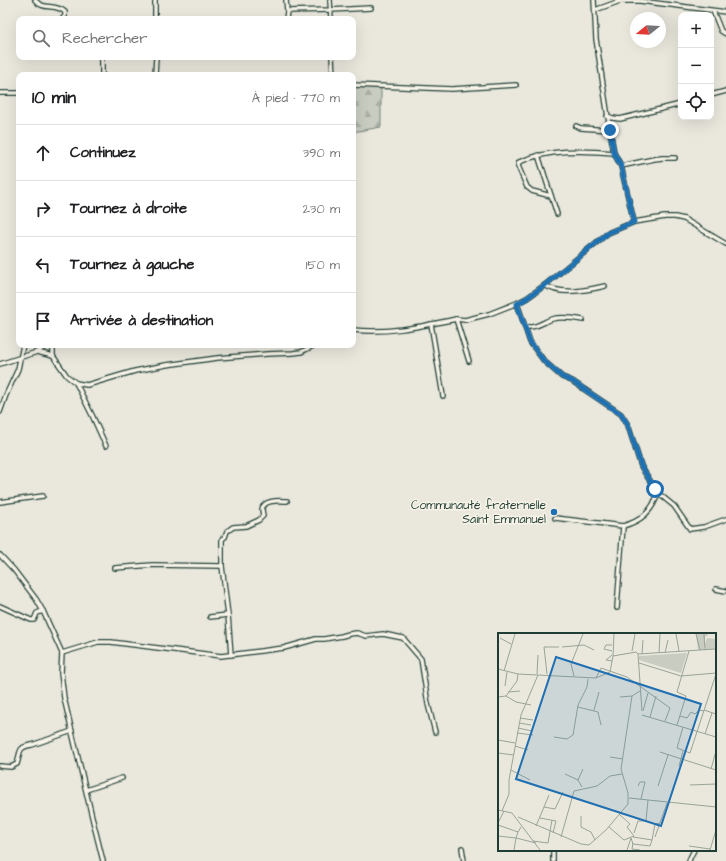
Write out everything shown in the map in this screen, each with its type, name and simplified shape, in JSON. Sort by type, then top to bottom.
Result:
[{"type":"street","points":[[35,0],[41,6],[61,9],[65,16]]},
{"type":"street","points":[[155,0],[155,16]]},
{"type":"street","points":[[286,0],[286,16]]},
{"type":"street","points":[[330,0],[330,16]]},
{"type":"street","points":[[594,0],[596,39],[607,116],[614,153],[621,166],[634,222]]},
{"type":"street","points":[[595,10],[620,2],[640,1],[726,12]]},
{"type":"street","points":[[287,11],[371,8]]},
{"type":"street","points":[[714,11],[721,31],[726,34]]},
{"type":"street","points":[[102,60],[102,72]]},
{"type":"street","points":[[155,72],[156,60]]},
{"type":"street","points":[[332,60],[333,72]]},
{"type":"street","points":[[356,85],[452,89],[516,85]]},
{"type":"street","points":[[714,94],[726,91]]},
{"type":"street","points":[[0,93],[16,93]]},
{"type":"street","points":[[607,116],[620,118],[678,105]]},
{"type":"street","points":[[576,126],[581,128],[610,130]]},
{"type":"street","points":[[551,196],[527,187],[518,166],[519,162],[538,155],[568,151],[614,153]]},
{"type":"street","points":[[538,155],[557,214]]},
{"type":"street","points":[[621,166],[654,159],[675,158]]},
{"type":"street","points":[[356,330],[389,331],[456,319],[465,320],[489,314],[517,304],[545,285],[608,233],[634,222],[665,217],[684,219],[726,244]]},
{"type":"street","points":[[545,285],[547,287],[571,292],[605,286]]},
{"type":"street","points":[[517,304],[530,342],[544,361],[562,377],[572,381],[621,414],[628,425],[641,466],[658,493],[674,506],[690,529],[704,527],[726,519]]},
{"type":"street","points":[[525,327],[532,328],[551,319],[559,318],[583,320]]},
{"type":"street","points":[[456,319],[469,361]]},
{"type":"street","points":[[431,324],[443,396]]},
{"type":"street","points":[[0,412],[18,369],[22,348]]},
{"type":"street","points":[[0,364],[37,352],[43,348]]},
{"type":"street","points":[[53,348],[53,356],[67,376],[76,383],[106,446]]},
{"type":"street","points":[[76,383],[87,385],[135,371],[166,365],[217,358],[293,353],[301,352],[309,348]]},
{"type":"street","points":[[37,352],[53,356]]},
{"type":"street","points":[[555,518],[623,526],[641,519],[650,509],[658,493]]},
{"type":"street","points":[[0,502],[43,496]]},
{"type":"street","points":[[231,655],[222,566],[222,542],[227,532],[233,528],[246,526],[259,520],[263,516],[262,509],[266,503],[287,500]]},
{"type":"street","points":[[617,608],[623,526]]},
{"type":"street","points":[[0,555],[14,570],[43,611],[62,653],[61,672],[64,698],[103,861]]},
{"type":"street","points":[[115,568],[152,565],[222,566]]},
{"type":"street","points":[[716,589],[726,591]]},
{"type":"street","points":[[0,606],[25,619],[31,620],[34,620],[37,613],[43,611]]},
{"type":"street","points":[[210,617],[228,615]]},
{"type":"street","points":[[62,653],[98,642],[111,642],[221,656],[284,648],[316,638],[324,639],[349,634],[366,636],[383,634],[403,638],[421,659],[428,704],[435,732]]},
{"type":"street","points":[[0,766],[11,767],[17,764],[19,752],[25,746],[72,731]]},
{"type":"street","points":[[86,790],[122,778]]},
{"type":"street","points":[[462,848],[464,861]]},
{"type":"street","points":[[690,861],[694,851]]},
{"type":"green space","points":[[356,86],[381,87],[381,127],[356,131]]},
{"type":"place","name":"Communauté fraternelle Saint Emmanuel","points":[[554,512]]},
{"type":"route","points":[[610,130],[614,153],[621,166],[634,222],[608,233],[545,285],[517,304],[530,342],[544,361],[556,370],[562,377],[572,381],[621,414],[628,425],[641,466],[655,489]]}]
